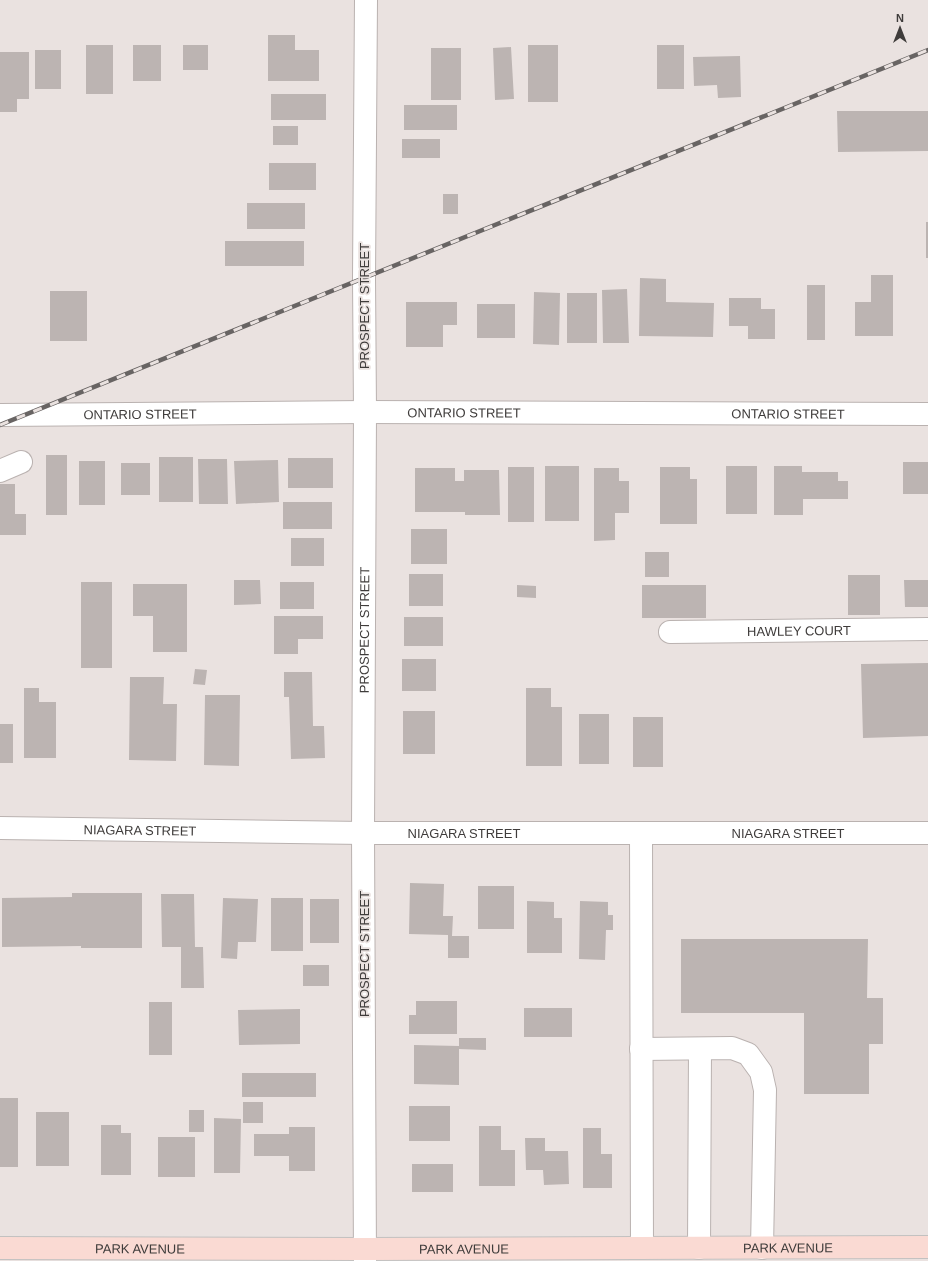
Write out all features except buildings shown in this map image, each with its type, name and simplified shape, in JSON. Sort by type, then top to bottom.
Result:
[{"type":"main road","name":"PARK AVENUE","points":[[0,1248],[365,1255],[642,1248],[928,1247]]},
{"type":"street","name":"PROSPECT STREET","points":[[365,1255],[363,833],[366,0]]},
{"type":"street","name":"ONTARIO STREET","points":[[0,415],[365,412],[928,414]]},
{"type":"street","points":[[0,471],[21,462]]},
{"type":"street","name":"HAWLEY COURT","points":[[670,632],[928,629]]},
{"type":"street","name":"NIAGARA STREET","points":[[0,828],[363,833],[928,833]]},
{"type":"street","points":[[641,833],[642,1248]]},
{"type":"street","points":[[641,1049],[732,1048],[748,1054],[761,1072],[765,1090],[762,1248]]},
{"type":"street","points":[[699,1248],[700,1049]]},
{"type":"railway","points":[[0,425],[928,50]]}]
